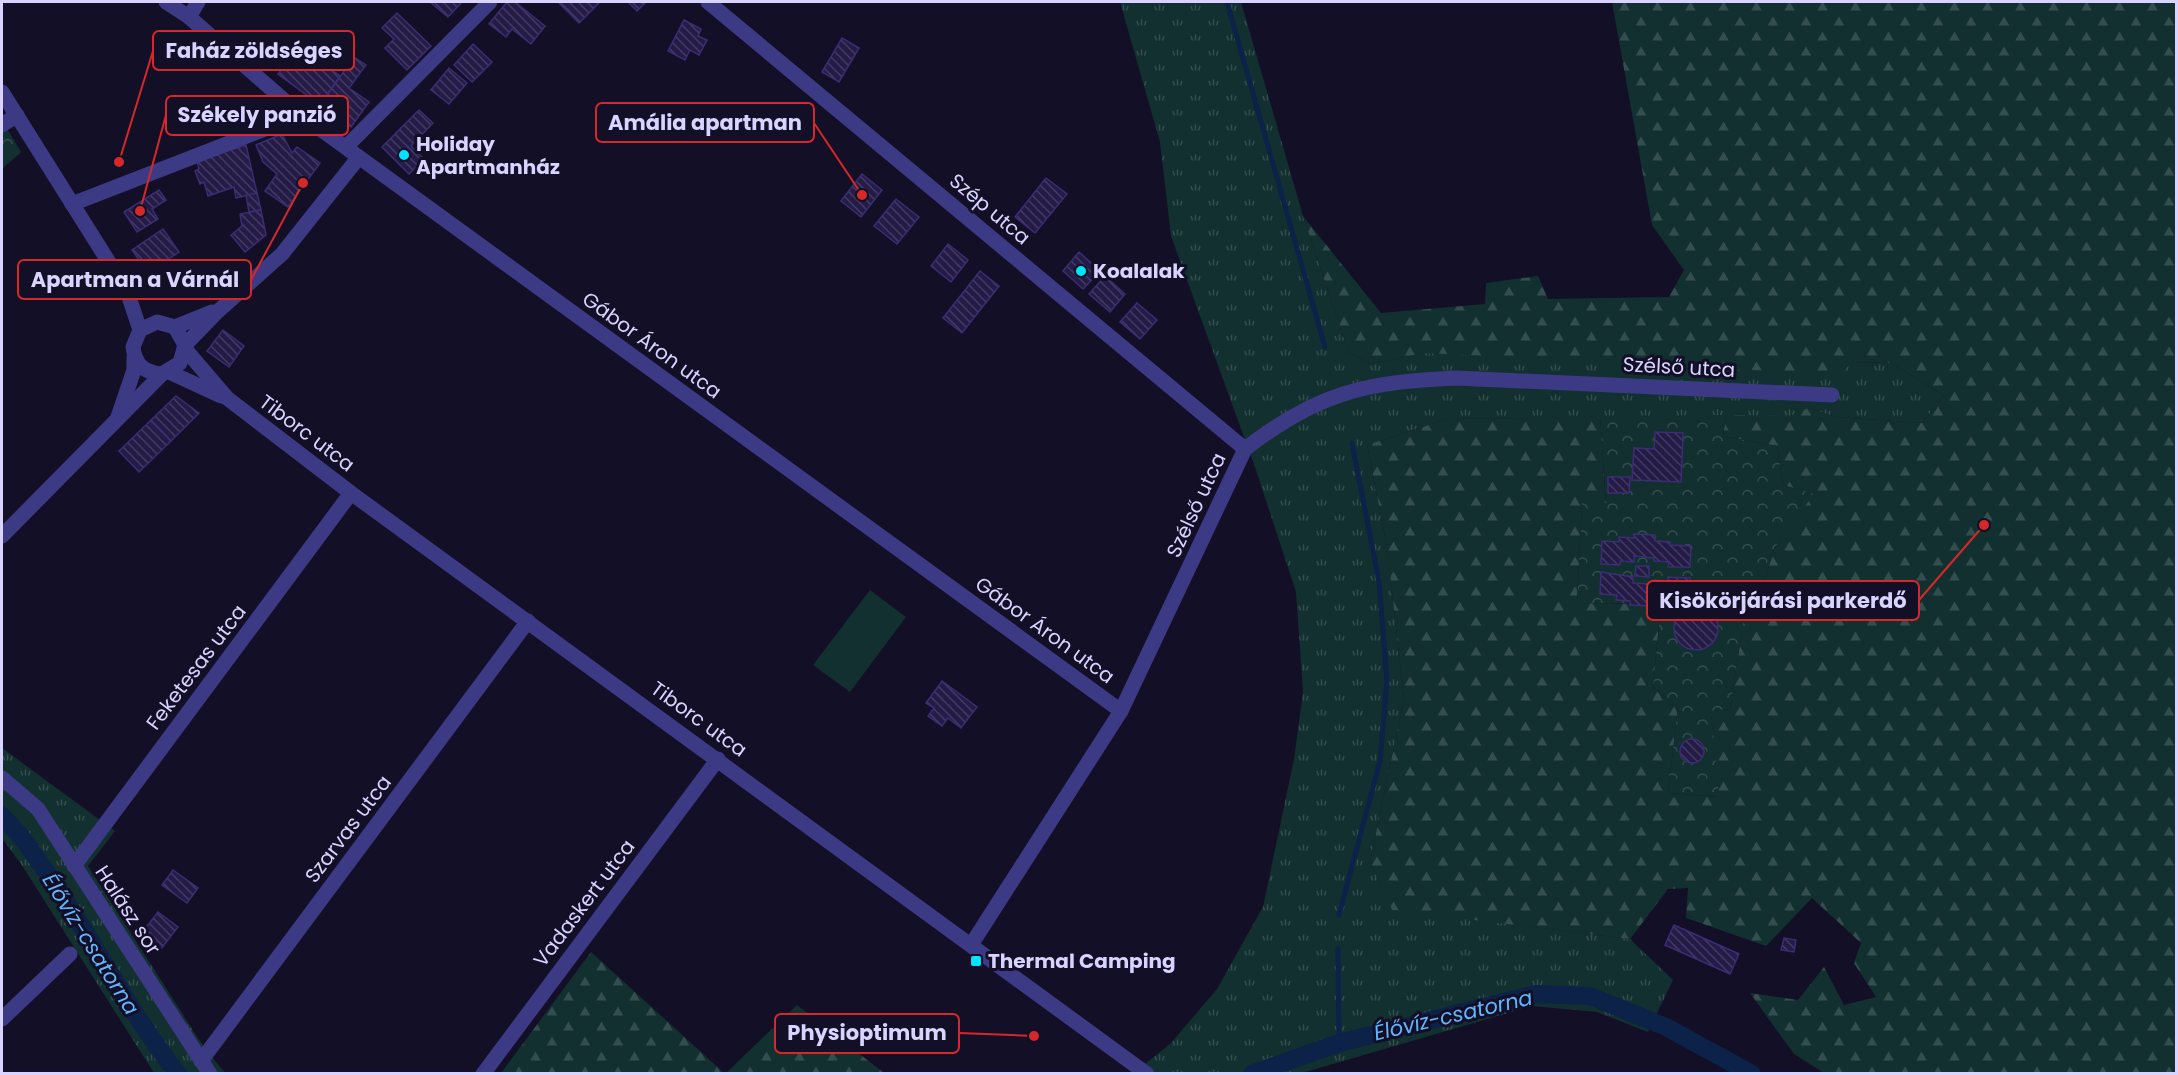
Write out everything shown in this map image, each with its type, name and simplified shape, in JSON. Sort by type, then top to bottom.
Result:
[{"type":"street","name":"Gábor Áron utca","points":[[166,2],[189,17],[301,115],[1121,711]]},
{"type":"street","points":[[189,17],[198,2]]},
{"type":"street","points":[[346,147],[490,2]]},
{"type":"street","name":"Szép utca","points":[[708,2],[1245,450]]},
{"type":"street","name":"Tiborc utca","points":[[2,92],[127,291],[140,330]]},
{"type":"street","points":[[2,125],[17,114]]},
{"type":"street","points":[[72,204],[301,115]]},
{"type":"street","points":[[2,536],[166,373],[180,363],[185,347],[223,307],[282,254],[359,157]]},
{"type":"street","name":"Tiborc utca","points":[[127,291],[171,325],[185,347],[227,398],[351,494],[718,759],[1147,1074]]},
{"type":"street","points":[[116,423],[134,370],[134,338],[140,330],[148,324],[171,325],[223,307]]},
{"type":"street","name":"Tiborc utca","points":[[134,357],[145,370],[166,373],[227,398]]},
{"type":"street","name":"Szélső utca","points":[[971,945],[1121,711],[1245,450],[1276,425],[1332,396],[1400,380],[1456,378],[1832,395]]},
{"type":"street","name":"Feketesas utca","points":[[74,866],[351,494]]},
{"type":"street","name":"Szarvas utca","points":[[205,1067],[528,621]]},
{"type":"street","name":"Vadaskert utca","points":[[483,1074],[718,759]]},
{"type":"street","name":"Halász sor","points":[[2,778],[38,809],[205,1067]]},
{"type":"street","points":[[2,1019],[70,954]]},
{"type":"green space","points":[[1120,2],[1241,2],[1303,216],[1349,353],[1371,364],[1424,353],[1892,363],[1944,396],[1922,423],[1836,417],[1808,408],[1790,416],[1447,419],[1367,445],[1387,547],[1404,699],[1370,862],[1392,909],[1630,939],[1673,980],[1648,1032],[1597,1012],[1532,1006],[1302,1073],[1134,1073],[1171,1043],[1217,989],[1263,907],[1294,759],[1303,692],[1296,592],[1256,470],[1171,236],[1160,142]]},
{"type":"green space","points":[[1612,2],[2176,2],[2176,1073],[1824,1073],[1794,1054],[1750,993],[1798,1000],[1824,967],[1844,1005],[1876,997],[1854,963],[1861,943],[1812,898],[1766,946],[1686,918],[1688,888],[1668,889],[1630,939],[1392,910],[1370,862],[1404,699],[1387,547],[1367,445],[1447,419],[1600,417],[1606,504],[1582,503],[1577,603],[1661,604],[1653,687],[1678,707],[1668,793],[1718,797],[1711,711],[1730,709],[1744,618],[1762,587],[1775,547],[1813,494],[1783,485],[1777,446],[1723,436],[1726,415],[1790,416],[1808,408],[1836,417],[1922,423],[1944,396],[1892,363],[1852,362],[1840,375],[1425,353],[1371,364],[1349,353],[1303,216],[1381,313],[1485,304],[1486,283],[1538,276],[1548,299],[1669,297],[1684,270],[1652,225]]},
{"type":"green space","points":[[2,120],[21,152],[2,169]]},
{"type":"green space","points":[[1726,415],[1723,436],[1777,446],[1783,485],[1814,494],[1775,547],[1762,587],[1744,618],[1730,709],[1711,711],[1719,797],[1668,793],[1678,707],[1653,687],[1661,604],[1577,603],[1582,503],[1606,503],[1600,417]]},
{"type":"green space","points":[[870,590],[906,617],[850,692],[813,665]]},
{"type":"green space","points":[[2,748],[115,831],[88,866],[203,1046],[225,1073],[154,1073],[23,867],[2,838]]},
{"type":"green space","points":[[591,952],[724,1073],[501,1073]]},
{"type":"green space","points":[[797,1005],[884,1073],[726,1073]]},
{"type":"building","points":[[430,2],[462,2],[448,17]]},
{"type":"building","points":[[507,2],[515,2],[545,26],[531,44],[512,29],[506,37],[489,24]]},
{"type":"building","points":[[558,2],[597,2],[599,3],[579,23]]},
{"type":"building","points":[[628,2],[646,2],[637,11]]},
{"type":"building","points":[[397,13],[431,46],[407,70],[385,48],[394,39],[382,28]]},
{"type":"building","points":[[684,20],[701,29],[698,36],[707,40],[699,55],[690,50],[685,60],[668,51]]},
{"type":"building","points":[[842,38],[859,48],[839,82],[822,72]]},
{"type":"building","points":[[473,44],[492,62],[472,82],[454,65]]},
{"type":"building","points":[[299,46],[340,76],[320,105],[278,74]]},
{"type":"building","points":[[354,57],[366,65],[349,88],[369,102],[351,127],[320,105]]},
{"type":"building","points":[[449,68],[467,83],[449,104],[431,90]]},
{"type":"building","points":[[419,110],[433,123],[411,146],[424,159],[409,174],[382,147]]},
{"type":"building","points":[[282,134],[292,153],[297,147],[320,163],[288,207],[265,191],[277,174],[263,162],[256,145]]},
{"type":"building","points":[[246,145],[257,193],[236,198],[234,187],[208,196],[204,182],[200,184],[195,171],[199,169],[197,161]]},
{"type":"building","points":[[862,174],[882,190],[861,217],[841,201]]},
{"type":"building","points":[[1046,178],[1067,194],[1035,233],[1015,217]]},
{"type":"building","points":[[159,190],[166,200],[152,209],[158,219],[137,232],[124,212]]},
{"type":"building","points":[[257,193],[261,210],[249,212],[246,195]]},
{"type":"building","points":[[896,199],[919,217],[897,244],[874,226]]},
{"type":"building","points":[[261,210],[266,235],[245,252],[231,235],[242,226],[240,214]]},
{"type":"building","points":[[163,229],[179,252],[148,273],[132,250]]},
{"type":"building","points":[[948,244],[968,260],[951,282],[931,266]]},
{"type":"building","name":"Koalalak","points":[[1079,252],[1100,271],[1083,289],[1063,271]]},
{"type":"building","points":[[980,271],[999,286],[962,333],[943,318]]},
{"type":"building","points":[[1105,276],[1125,294],[1110,312],[1089,294]]},
{"type":"building","points":[[1137,303],[1157,320],[1140,339],[1120,322]]},
{"type":"building","points":[[223,330],[244,346],[229,367],[207,351]]},
{"type":"building","points":[[176,396],[199,413],[171,441],[151,420]]},
{"type":"building","points":[[151,420],[171,441],[139,472],[119,451]]},
{"type":"building","points":[[1655,432],[1683,433],[1681,482],[1632,480],[1634,448],[1654,449]]},
{"type":"building","points":[[1608,477],[1630,477],[1629,493],[1608,493]]},
{"type":"building","points":[[1634,534],[1655,535],[1655,541],[1670,542],[1670,545],[1691,546],[1690,567],[1668,567],[1669,562],[1634,556],[1634,562],[1620,561],[1620,565],[1601,564],[1602,541],[1619,542],[1619,537],[1634,538]]},
{"type":"building","points":[[1636,566],[1649,566],[1649,577],[1635,576]]},
{"type":"building","points":[[1601,572],[1633,577],[1633,583],[1653,584],[1653,580],[1668,581],[1668,577],[1690,578],[1688,600],[1667,598],[1667,601],[1652,600],[1651,606],[1630,605],[1630,601],[1616,600],[1617,595],[1600,594]]},
{"type":"building","points":[[1696,606],[1705,607],[1712,612],[1717,619],[1717,637],[1712,644],[1705,649],[1696,650],[1687,649],[1680,644],[1675,637],[1674,628],[1675,619],[1680,612],[1687,607]]},
{"type":"building","points":[[942,681],[977,707],[961,728],[948,718],[942,726],[928,716],[934,708],[926,703]]},
{"type":"building","points":[[1692,739],[1701,742],[1704,751],[1701,760],[1692,763],[1683,760],[1680,751],[1683,742]]},
{"type":"building","points":[[173,870],[198,888],[187,903],[162,885]]},
{"type":"building","points":[[158,912],[178,927],[161,949],[141,934]]},
{"type":"building","points":[[1674,925],[1739,954],[1730,974],[1665,945]]},
{"type":"building","points":[[1784,938],[1796,940],[1794,952],[1781,950]]},
{"type":"waterway","points":[[1227,2],[1325,347]]},
{"type":"waterway","points":[[1339,915],[1380,761],[1387,681],[1379,582],[1352,443]]},
{"type":"waterway","name":"Élővíz-csatorna","points":[[2,816],[47,873],[143,1025],[178,1074]]},
{"type":"waterway","points":[[1338,949],[1339,1043]]},
{"type":"waterway","name":"Élővíz-csatorna","points":[[1252,1074],[1339,1043],[1536,994],[1590,996],[1666,1027],[1752,1074]]},
{"type":"place","name":"Holiday Apartmanház","points":[[404,155]]},
{"type":"place","name":"Faház zöldséges","points":[[119,162]]},
{"type":"place","name":"Apartman a Várnál","points":[[303,183]]},
{"type":"place","name":"Amália apartman","points":[[862,195]]},
{"type":"place","name":"Székely panzió","points":[[140,211]]},
{"type":"place","name":"Koalalak","points":[[1081,271]]},
{"type":"place","name":"Kisökörjárási parkerdő","points":[[1984,525]]},
{"type":"place","name":"Thermal Camping","points":[[976,961]]},
{"type":"place","name":"Physioptimum","points":[[1034,1036]]}]
